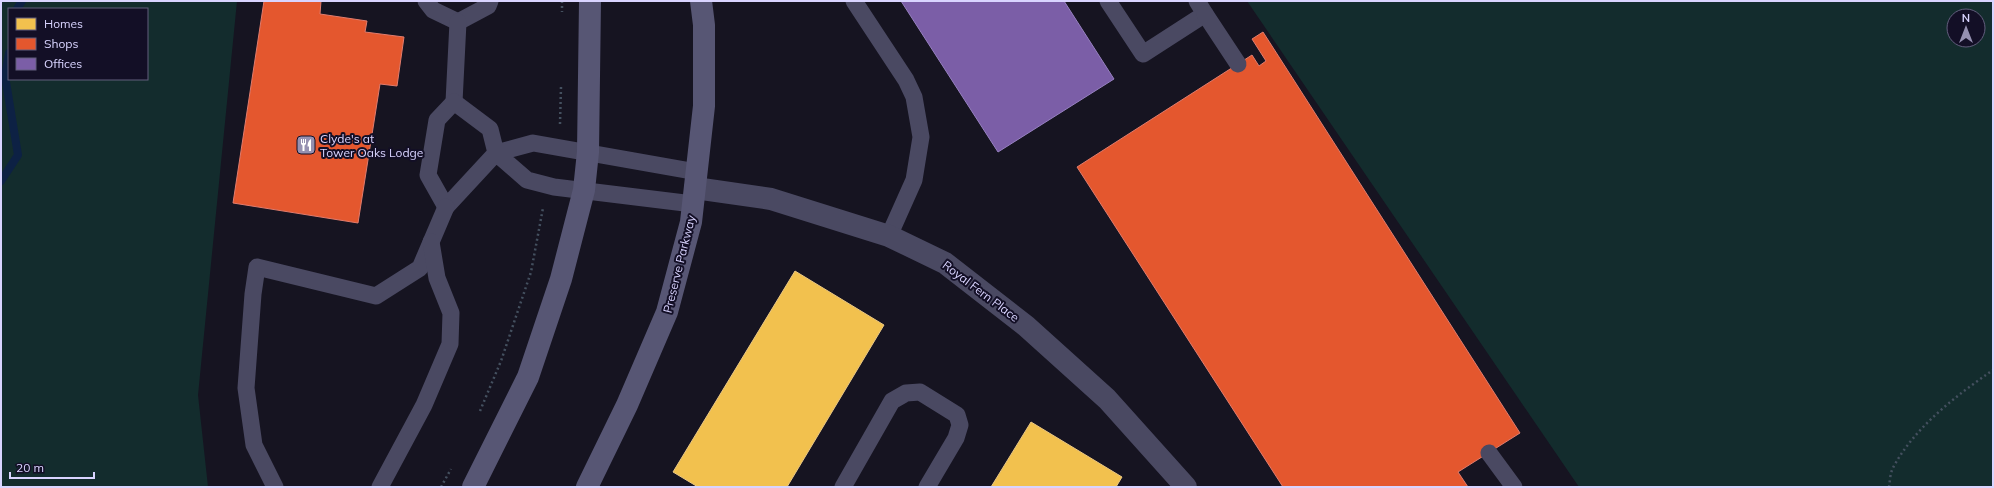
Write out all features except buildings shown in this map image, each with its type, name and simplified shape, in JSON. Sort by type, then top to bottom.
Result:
[{"type":"street","points":[[473,487],[528,377],[561,280],[584,190],[588,152],[590,1]]},
{"type":"street","name":"Preserve Parkway","points":[[587,487],[627,405],[667,312],[691,222],[704,106],[704,25],[701,1]]},
{"type":"street","name":"Royal Fern Place","points":[[695,188],[771,199],[889,236],[945,263],[1026,326],[1108,398],[1186,487]]},
{"type":"lane","points":[[426,1],[433,10],[458,22]]},
{"type":"lane","points":[[458,22],[488,6],[490,1]]},
{"type":"lane","points":[[854,1],[906,80],[914,97],[921,137],[914,180],[889,236]]},
{"type":"lane","points":[[1108,1],[1143,54],[1201,8],[1238,64]]},
{"type":"lane","points":[[446,207],[428,175],[437,120],[454,102],[458,22]]},
{"type":"lane","points":[[454,102],[490,129],[496,153],[527,180],[554,187],[584,190],[695,188]]},
{"type":"lane","points":[[275,487],[254,446],[246,388],[253,294],[257,267],[376,296],[420,268],[446,207],[496,153],[533,143],[588,152],[695,188]]},
{"type":"lane","points":[[380,487],[424,406],[450,344],[451,313],[437,278],[430,242]]},
{"type":"lane","points":[[843,487],[892,401],[906,393],[920,392],[957,415],[960,426],[956,438],[927,487]]},
{"type":"lane","points":[[1488,453],[1514,487]]},
{"type":"path","points":[[562,1],[562,16]]},
{"type":"path","points":[[560,148],[562,84]]},
{"type":"path","points":[[478,415],[501,361],[531,272],[543,209],[554,187]]},
{"type":"path","points":[[1889,487],[1893,467],[1916,435],[1958,394],[1993,370]]},
{"type":"path","points":[[441,487],[452,468]]},
{"type":"green space","points":[[1,1],[237,1],[198,395],[208,487],[1,487]]},
{"type":"green space","points":[[1247,1],[1993,1],[1993,487],[1579,487]]},
{"type":"waterway","points":[[18,8],[22,1]]},
{"type":"waterway","points":[[1,181],[18,155],[5,76],[8,59]]},
{"type":"place","name":"Clyde's at Tower Oaks Lodge","points":[[306,145]]}]
